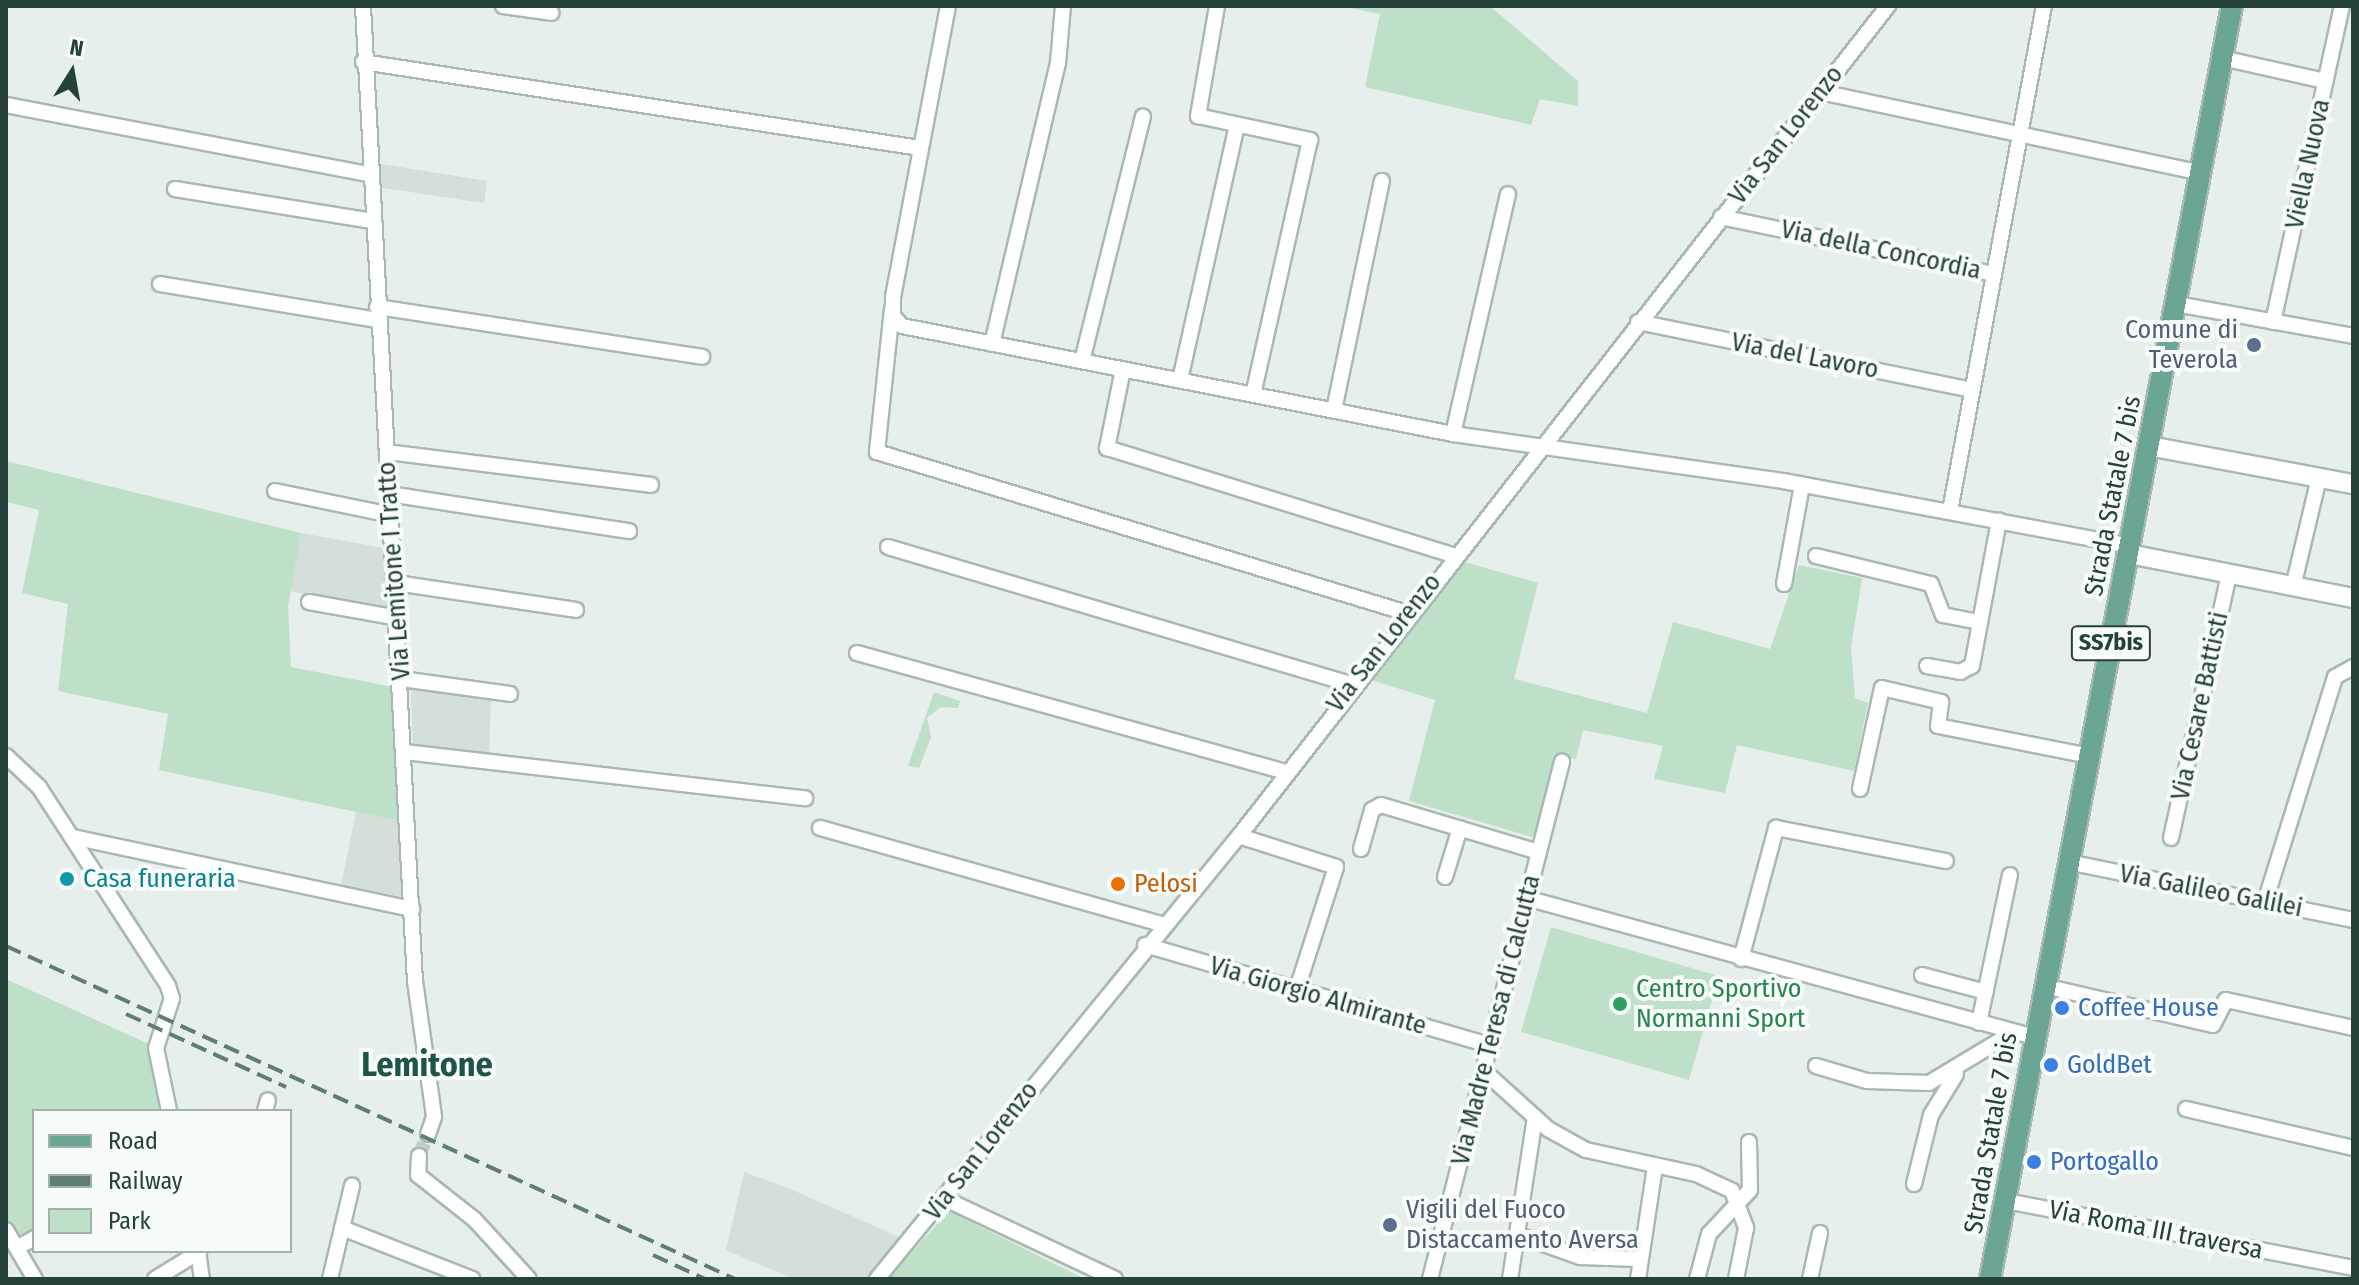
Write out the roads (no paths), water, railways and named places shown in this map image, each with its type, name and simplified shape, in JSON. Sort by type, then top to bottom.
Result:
[{"type":"main road","name":"Strada Statale 7 bis","points":[[1990,1279],[2232,6]]},
{"type":"street","name":"Via Lemitone I Tratto","points":[[363,6],[369,174],[396,583],[420,1055],[434,1117],[428,1134]]},
{"type":"street","points":[[503,6],[552,13]]},
{"type":"street","points":[[948,6],[893,297],[877,452],[1407,613]]},
{"type":"street","points":[[992,344],[1058,63],[1063,6]]},
{"type":"street","points":[[1217,6],[1198,116],[1310,140],[1253,395]]},
{"type":"street","name":"Via San Lorenzo","points":[[877,1279],[1161,924],[1239,836],[1351,684],[1888,6]]},
{"type":"street","points":[[1950,511],[2044,6]]},
{"type":"street","name":"Viella Nuova","points":[[2273,322],[2342,6]]},
{"type":"street","points":[[2222,58],[2325,81]]},
{"type":"street","points":[[363,62],[920,148]]},
{"type":"street","points":[[1821,92],[2201,173]]},
{"type":"street","points":[[6,105],[369,174]]},
{"type":"street","points":[[1082,361],[1143,116]]},
{"type":"street","points":[[1180,380],[1237,125]]},
{"type":"street","points":[[1334,410],[1382,181]]},
{"type":"street","points":[[175,189],[372,221]]},
{"type":"street","points":[[1453,434],[1508,194]]},
{"type":"street","name":"Via della Concordia","points":[[1721,217],[1994,274]]},
{"type":"street","points":[[160,284],[702,357]]},
{"type":"street","points":[[893,297],[893,316],[902,326],[1453,434],[1540,444],[1802,485],[1999,520],[2229,574],[2353,598]]},
{"type":"street","points":[[2176,304],[2353,336]]},
{"type":"street","name":"Via del Lavoro","points":[[1638,322],[1972,390]]},
{"type":"street","points":[[1123,369],[1107,448],[1452,555]]},
{"type":"street","points":[[2149,446],[2353,484]]},
{"type":"street","points":[[387,452],[651,485]]},
{"type":"street","points":[[2293,587],[2319,478]]},
{"type":"street","points":[[1784,584],[1802,485]]},
{"type":"street","points":[[275,491],[391,515]]},
{"type":"street","points":[[389,494],[629,531]]},
{"type":"street","points":[[1927,666],[1960,672],[1972,666],[1999,520]]},
{"type":"street","points":[[888,547],[1351,684]]},
{"type":"street","points":[[1816,556],[1931,584],[1943,615],[1980,622]]},
{"type":"street","name":"Via Cesare Battisti","points":[[2171,838],[2229,574]]},
{"type":"street","points":[[396,583],[576,610]]},
{"type":"street","points":[[309,602],[398,618]]},
{"type":"street","points":[[857,653],[1286,772]]},
{"type":"street","points":[[2265,902],[2335,677],[2353,667]]},
{"type":"street","points":[[401,679],[510,694]]},
{"type":"street","points":[[1860,789],[1882,688],[1941,702],[1938,726],[2089,756]]},
{"type":"street","points":[[405,752],[805,798]]},
{"type":"street","points":[[6,756],[73,837],[168,986],[172,998],[156,1048],[169,1109]]},
{"type":"street","name":"Via Madre Teresa di Calcutta","points":[[1430,1279],[1492,1046],[1526,898],[1562,762]]},
{"type":"street","points":[[1361,849],[1372,810],[1381,805],[1539,852]]},
{"type":"street","points":[[820,828],[1161,924]]},
{"type":"street","points":[[1445,877],[1460,828]]},
{"type":"street","points":[[1741,959],[1776,828],[1946,861]]},
{"type":"street","points":[[1239,836],[1336,867],[1297,989]]},
{"type":"street","points":[[73,837],[412,909]]},
{"type":"street","name":"Via Galileo Galilei","points":[[2068,862],[2265,902],[2352,914]]},
{"type":"street","points":[[1979,1023],[2010,875]]},
{"type":"street","points":[[1526,898],[2034,1037]]},
{"type":"street","name":"Via Giorgio Almirante","points":[[1145,945],[1492,1046]]},
{"type":"street","points":[[1922,975],[1986,992]]},
{"type":"street","points":[[2044,986],[2213,1025],[2226,1000],[2353,1028]]},
{"type":"street","points":[[1914,1184],[1931,1115],[1957,1073],[2014,1032]]},
{"type":"street","points":[[1816,1066],[1904,1085],[1957,1073]]},
{"type":"street","points":[[1485,1072],[1535,1117],[1586,1150],[1719,1182],[1740,1207],[1746,1228],[1736,1279]]},
{"type":"street","points":[[2186,1109],[2353,1148]]},
{"type":"street","points":[[1510,1279],[1521,1236],[1535,1117]]},
{"type":"street","points":[[1697,1279],[1709,1234],[1740,1207],[1750,1190],[1749,1142]]},
{"type":"street","points":[[419,1156],[418,1175],[474,1219],[529,1279]]},
{"type":"street","points":[[1638,1279],[1638,1259],[1655,1166]]},
{"type":"street","points":[[330,1279],[352,1186]]},
{"type":"street","points":[[943,1198],[1115,1279]]},
{"type":"street","name":"Via Roma III traversa","points":[[2006,1201],[2353,1268]]},
{"type":"street","points":[[342,1228],[472,1279]]},
{"type":"street","points":[[6,1230],[35,1279]]},
{"type":"street","points":[[1810,1279],[1820,1233]]},
{"type":"street","points":[[1521,1236],[1580,1257],[1638,1259]]},
{"type":"street","points":[[17,1248],[32,1239]]},
{"type":"street","points":[[155,1279],[197,1253]]},
{"type":"street","points":[[199,1253],[202,1279]]},
{"type":"tunnel","points":[[419,1156],[428,1134]]},
{"type":"railway","points":[[6,946],[735,1279]]},
{"type":"railway","points":[[126,1014],[286,1087]]},
{"type":"railway","points":[[653,1255],[705,1279]]},
{"type":"place","name":"Comune di Teverola","points":[[2254,345]]},
{"type":"place","name":"Casa funeraria","points":[[67,879]]},
{"type":"place","name":"Pelosi","points":[[1118,884]]},
{"type":"place","name":"Centro Sportivo Normanni Sport","points":[[1620,1004]]},
{"type":"place","name":"Coffee House","points":[[2062,1008]]},
{"type":"place","name":"GoldBet","points":[[2051,1065]]},
{"type":"place","name":"Portogallo","points":[[2034,1162]]},
{"type":"place","name":"Vigili del Fuoco Distaccamento Aversa","points":[[1390,1225]]},
{"type":"district","name":"Lemitone","points":[[427,1065]]}]
